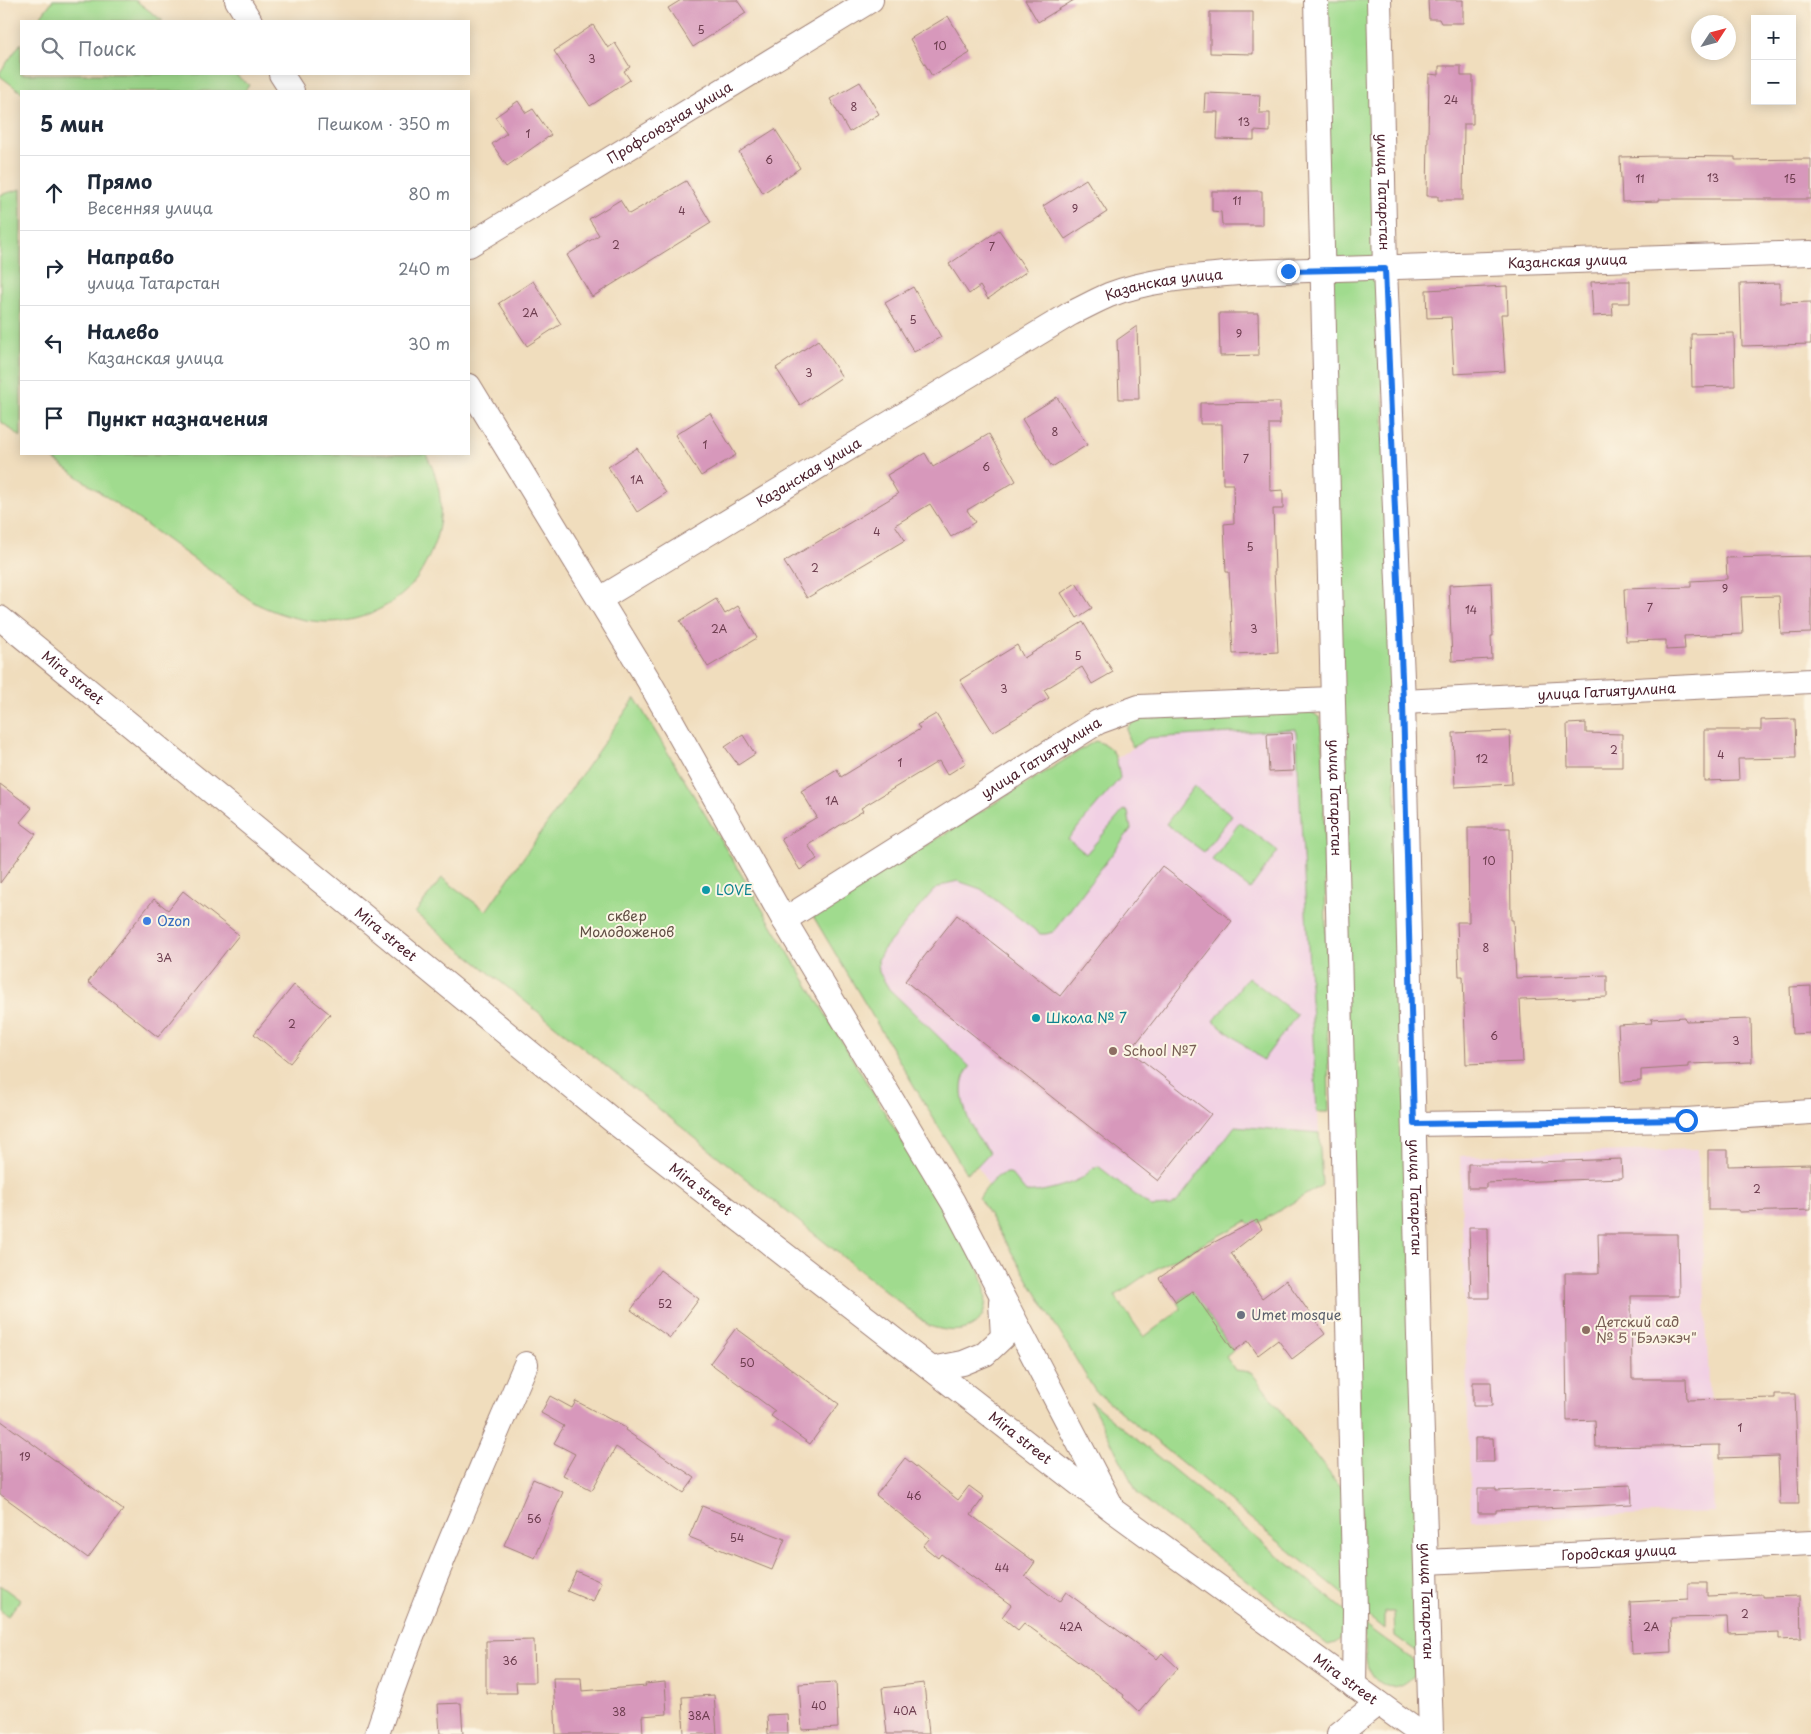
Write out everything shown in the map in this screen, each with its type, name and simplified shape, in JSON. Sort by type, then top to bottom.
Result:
[{"type":"street","points":[[238,0],[249,20]]},
{"type":"street","name":"Профсоюзная улица","points":[[470,244],[871,0]]},
{"type":"street","name":"улица Татарстан","points":[[1316,0],[1355,1592],[1354,1686]]},
{"type":"street","name":"улица Татарстан","points":[[1379,0],[1385,269],[1403,702],[1431,1734]]},
{"type":"street","points":[[282,75],[291,90]]},
{"type":"street","name":"Казанская улица","points":[[600,600],[1070,314],[1109,295],[1136,287],[1203,276],[1322,270],[1811,253]]},
{"type":"street","points":[[470,388],[649,681],[784,920],[952,1202],[1114,1510]]},
{"type":"street","name":"Mira street","points":[[0,618],[617,1124],[1114,1510],[1420,1734]]},
{"type":"street","name":"улица Гатиятуллина","points":[[1403,702],[1811,681]]},
{"type":"street","name":"улица Гатиятуллина","points":[[784,920],[1098,722],[1139,708],[1332,699]]},
{"type":"street","points":[[1414,1124],[1686,1120],[1811,1112]]},
{"type":"street","points":[[932,1369],[963,1363],[985,1354],[1003,1337],[1000,1292]]},
{"type":"street","points":[[377,1734],[391,1691],[438,1572],[526,1364]]},
{"type":"street","name":"Городская улица","points":[[1427,1562],[1811,1543]]},
{"type":"street","name":"Mira street","points":[[1338,1734],[1378,1703]]},
{"type":"shaded area","name":"School №7","points":[[1296,729],[1322,1185],[1252,1227],[1247,1221],[1150,1272],[1115,1296],[989,1186],[845,936],[1148,738]]},
{"type":"shaded area","name":"Детский сад № 5 \"Бэлэкэч\"","points":[[1698,1149],[1715,1512],[1471,1520],[1460,1156]]},
{"type":"green space","points":[[53,0],[135,0],[162,20],[38,20]]},
{"type":"green space","points":[[1317,0],[1371,0],[1423,1656],[1395,1636],[1394,1612],[1384,1612],[1384,1629],[1364,1613]]},
{"type":"green space","points":[[20,44],[20,75],[235,75],[249,85],[246,90],[20,91],[0,76],[0,72]]},
{"type":"green space","points":[[20,189],[20,436],[0,421],[0,195]]},
{"type":"green space","points":[[47,455],[426,455],[438,485],[440,499],[440,514],[435,543],[417,579],[407,590],[389,604],[362,617],[332,622],[317,622],[288,616],[259,605]]},
{"type":"green space","name":"сквер Молодоженов","points":[[635,698],[979,1269],[986,1299],[984,1311],[979,1320],[971,1327],[960,1330],[946,1330],[929,1326],[415,913],[442,878],[486,911]]},
{"type":"green space","points":[[1303,709],[1312,712],[1320,718],[1323,747],[1329,1112],[1317,1112],[1296,729],[1148,738],[1133,747],[1128,738],[1127,728],[1137,719]]},
{"type":"green space","points":[[1095,741],[1102,743],[1111,750],[1116,760],[1120,778],[1068,839],[1086,854],[1124,810],[1128,812],[1131,829],[1053,932],[1040,934],[981,889],[958,881],[945,884],[933,891],[883,950],[878,960],[879,972],[889,989],[970,1067],[964,1076],[962,1086],[964,1107],[978,1138],[990,1152],[977,1166],[966,1173],[813,916]]},
{"type":"green space","points":[[1194,786],[1232,815],[1204,852],[1166,824]]},
{"type":"green space","points":[[1240,822],[1278,851],[1250,889],[1212,860]]},
{"type":"green space","points":[[1248,977],[1297,1015],[1263,1060],[1214,1021]]},
{"type":"green space","points":[[1235,1126],[1319,1133],[1322,1185],[1252,1227],[1247,1221],[1150,1272],[1115,1296],[1144,1337],[1181,1309],[1177,1302],[1204,1283],[1221,1298],[1205,1310],[1233,1351],[1226,1357],[1235,1370],[1251,1372],[1347,1496],[1346,1597],[1095,1391],[979,1198],[992,1181],[1005,1173],[1010,1173],[1026,1192],[1038,1192],[1082,1178],[1098,1166],[1151,1207],[1171,1206],[1177,1202]]},
{"type":"green space","points":[[1090,1401],[1348,1613],[1344,1636],[1335,1643],[1328,1645],[1138,1494]]},
{"type":"green space","points":[[0,1585],[20,1600],[8,1616],[0,1610]]},
{"type":"green space","points":[[1366,1625],[1421,1666],[1403,1684],[1392,1687],[1386,1686],[1378,1682],[1371,1675],[1366,1658]]},
{"type":"building","points":[[681,0],[737,0],[746,13],[693,47],[668,8]]},
{"type":"building","points":[[1025,0],[1074,0],[1038,22]]},
{"type":"building","points":[[1428,0],[1463,0],[1463,23],[1441,23],[1439,19],[1429,19]]},
{"type":"building","points":[[1210,12],[1253,12],[1253,54],[1210,53]]},
{"type":"building","points":[[948,16],[970,53],[932,76],[910,39]]},
{"type":"building","points":[[593,25],[608,48],[615,43],[630,67],[624,71],[630,80],[590,106],[554,51]]},
{"type":"building","points":[[1439,66],[1461,66],[1461,76],[1473,76],[1473,124],[1464,124],[1463,200],[1438,200],[1438,196],[1427,196],[1429,74],[1439,75]]},
{"type":"building","points":[[860,82],[879,114],[849,132],[830,99]]},
{"type":"building","points":[[1205,93],[1260,95],[1259,113],[1270,113],[1270,132],[1254,131],[1254,140],[1217,139],[1218,112],[1204,112]]},
{"type":"building","points":[[518,101],[526,113],[533,109],[551,135],[507,166],[492,144],[507,133],[495,117]]},
{"type":"building","points":[[775,129],[800,168],[763,193],[739,152]]},
{"type":"building","points":[[1620,157],[1735,157],[1735,160],[1811,159],[1811,199],[1659,199],[1659,201],[1622,202]]},
{"type":"building","points":[[1086,179],[1107,212],[1065,239],[1043,206]]},
{"type":"building","points":[[686,181],[711,223],[592,297],[567,255],[599,235],[589,219],[620,200],[629,214]]},
{"type":"building","points":[[1212,191],[1262,191],[1262,225],[1222,225],[1221,212],[1212,211]]},
{"type":"building","points":[[999,230],[1027,271],[988,299],[980,286],[969,294],[949,264]]},
{"type":"building","points":[[533,281],[561,324],[527,346],[499,303]]},
{"type":"building","points":[[1630,281],[1630,303],[1612,303],[1613,315],[1593,316],[1591,282]]},
{"type":"building","points":[[1780,283],[1780,303],[1811,302],[1811,344],[1742,346],[1740,284]]},
{"type":"building","points":[[1507,286],[1508,314],[1501,314],[1505,371],[1454,374],[1451,317],[1427,318],[1426,290]]},
{"type":"building","points":[[913,287],[941,337],[914,352],[885,303]]},
{"type":"building","points":[[1219,313],[1258,313],[1259,355],[1220,356]]},
{"type":"building","points":[[1137,326],[1139,399],[1119,399],[1117,340]]},
{"type":"building","points":[[1734,333],[1735,386],[1692,387],[1691,334]]},
{"type":"building","points":[[818,340],[842,377],[800,405],[776,368]]},
{"type":"building","points":[[1057,397],[1087,445],[1052,467],[1022,419]]},
{"type":"building","points":[[1280,402],[1280,424],[1269,424],[1270,491],[1283,490],[1283,509],[1273,509],[1278,652],[1233,654],[1229,572],[1226,572],[1224,524],[1234,523],[1233,484],[1223,484],[1222,424],[1200,424],[1200,403]]},
{"type":"building","points":[[710,413],[736,455],[701,476],[675,435]]},
{"type":"building","points":[[989,434],[1016,481],[967,510],[975,522],[951,537],[930,504],[895,525],[905,540],[807,598],[784,562],[898,494],[887,475],[925,453],[933,467]]},
{"type":"building","points":[[637,448],[666,493],[637,512],[608,467]]},
{"type":"building","points":[[1811,556],[1811,633],[1781,634],[1779,596],[1741,597],[1743,634],[1684,636],[1685,649],[1666,650],[1666,640],[1626,641],[1624,589],[1691,587],[1691,581],[1727,579],[1726,558]]},
{"type":"building","points":[[1076,583],[1092,608],[1077,618],[1061,593]]},
{"type":"building","points":[[1491,583],[1492,659],[1452,661],[1449,585]]},
{"type":"building","points":[[716,599],[725,614],[738,606],[757,638],[708,667],[680,621]]},
{"type":"building","points":[[1083,622],[1113,672],[1092,684],[1082,667],[1044,690],[1049,698],[993,732],[960,680],[1017,645],[1024,658]]},
{"type":"building","points":[[936,714],[966,763],[947,775],[939,761],[861,808],[863,811],[808,845],[817,859],[800,870],[781,839],[817,817],[801,791],[837,769],[841,777],[920,729],[917,725]]},
{"type":"building","points":[[1795,719],[1796,758],[1738,759],[1739,780],[1704,781],[1704,730],[1761,730],[1761,720]]},
{"type":"building","points":[[1586,723],[1586,733],[1622,734],[1622,767],[1568,767],[1567,724]]},
{"type":"building","points":[[1510,731],[1512,784],[1455,787],[1453,733]]},
{"type":"building","points":[[1292,733],[1294,771],[1269,772],[1267,734]]},
{"type":"building","points":[[743,735],[755,754],[738,765],[725,747]]},
{"type":"building","points":[[0,784],[32,808],[20,822],[36,834],[0,883]]},
{"type":"building","points":[[1468,828],[1510,828],[1511,920],[1513,920],[1516,978],[1607,975],[1607,997],[1520,1000],[1523,1062],[1466,1064],[1463,976],[1459,976],[1457,922],[1469,922]]},
{"type":"building","name":"Школа № 7","points":[[1162,866],[1232,921],[1130,1051],[1211,1114],[1158,1181],[905,981],[957,915],[1060,996]]},
{"type":"building","points":[[183,891],[239,935],[158,1037],[88,982],[154,899],[168,910]]},
{"type":"building","points":[[294,985],[330,1014],[290,1063],[254,1034]]},
{"type":"building","points":[[1811,986],[1811,1033],[1792,1034],[1790,987]]},
{"type":"building","points":[[1685,1017],[1686,1021],[1751,1019],[1752,1062],[1688,1064],[1688,1067],[1641,1070],[1641,1081],[1621,1082],[1618,1025],[1652,1023],[1651,1019]]},
{"type":"building","points":[[1708,1150],[1728,1150],[1728,1166],[1811,1164],[1811,1210],[1739,1212],[1739,1210],[1708,1210]]},
{"type":"building","points":[[1621,1159],[1622,1178],[1486,1183],[1486,1188],[1468,1188],[1468,1164],[1515,1164]]},
{"type":"building","points":[[1257,1220],[1262,1229],[1231,1253],[1262,1298],[1286,1280],[1325,1334],[1292,1359],[1278,1340],[1258,1355],[1248,1341],[1234,1351],[1192,1291],[1176,1302],[1159,1278],[1201,1249]]},
{"type":"building","points":[[1469,1227],[1488,1227],[1489,1298],[1471,1298]]},
{"type":"building","points":[[1598,1234],[1678,1234],[1679,1296],[1631,1296],[1632,1379],[1686,1379],[1687,1400],[1775,1398],[1775,1394],[1795,1394],[1799,1504],[1780,1504],[1778,1456],[1720,1458],[1720,1445],[1596,1447],[1595,1420],[1567,1421],[1565,1273],[1599,1273]]},
{"type":"building","points":[[660,1270],[699,1299],[670,1338],[631,1310]]},
{"type":"building","points":[[736,1328],[839,1404],[810,1444],[771,1416],[775,1411],[710,1363]]},
{"type":"building","points":[[1473,1382],[1491,1382],[1492,1406],[1473,1406]]},
{"type":"building","points":[[550,1396],[572,1408],[576,1401],[626,1428],[625,1430],[695,1478],[684,1493],[616,1447],[592,1490],[563,1475],[575,1454],[554,1443],[564,1426],[541,1413]]},
{"type":"building","points":[[0,1420],[123,1510],[88,1558],[0,1494]]},
{"type":"building","points":[[1475,1438],[1493,1438],[1494,1462],[1475,1462]]},
{"type":"building","points":[[905,1458],[958,1500],[969,1486],[984,1497],[971,1515],[1035,1562],[1025,1576],[1059,1602],[1066,1592],[1157,1659],[1162,1653],[1178,1668],[1139,1712],[1123,1697],[1124,1695],[1024,1623],[1018,1630],[1002,1617],[1011,1605],[941,1554],[938,1558],[923,1546],[930,1538],[876,1495]]},
{"type":"building","points":[[533,1479],[563,1492],[535,1558],[504,1545]]},
{"type":"building","points":[[1631,1485],[1632,1504],[1496,1510],[1496,1513],[1478,1513],[1478,1489],[1496,1489],[1496,1491]]},
{"type":"building","points":[[702,1506],[785,1539],[772,1570],[689,1537]]},
{"type":"building","points":[[576,1571],[601,1582],[593,1602],[567,1591]]},
{"type":"building","points":[[1688,1583],[1707,1583],[1707,1596],[1763,1594],[1763,1597],[1800,1596],[1801,1638],[1779,1639],[1779,1632],[1728,1634],[1727,1617],[1671,1618],[1672,1652],[1632,1654],[1630,1602],[1688,1599]]},
{"type":"building","points":[[534,1640],[535,1682],[516,1682],[517,1693],[486,1693],[486,1641]]},
{"type":"building","points":[[553,1678],[581,1678],[582,1691],[646,1686],[645,1684],[665,1682],[667,1714],[642,1716],[643,1734],[556,1734]]},
{"type":"building","points":[[836,1682],[838,1728],[802,1730],[799,1684]]},
{"type":"building","points":[[924,1683],[929,1734],[887,1734],[882,1688]]},
{"type":"building","points":[[714,1695],[717,1734],[684,1734],[682,1697]]},
{"type":"building","points":[[461,1703],[463,1734],[440,1734],[438,1704]]},
{"type":"building","points":[[787,1714],[788,1734],[768,1734],[767,1715]]},
{"type":"place","name":"LOVE","points":[[706,890]]},
{"type":"place","name":"Ozon","points":[[147,921]]},
{"type":"place","name":"Школа № 7","points":[[1036,1018]]},
{"type":"place","name":"School №7","points":[[1113,1051]]},
{"type":"place","name":"Umet mosque","points":[[1241,1315]]},
{"type":"place","name":"Детский сад № 5 \"Бэлэкэч\"","points":[[1586,1330]]},
{"type":"route","points":[[1288,271],[1385,269],[1403,702],[1414,1124],[1686,1120]]}]
